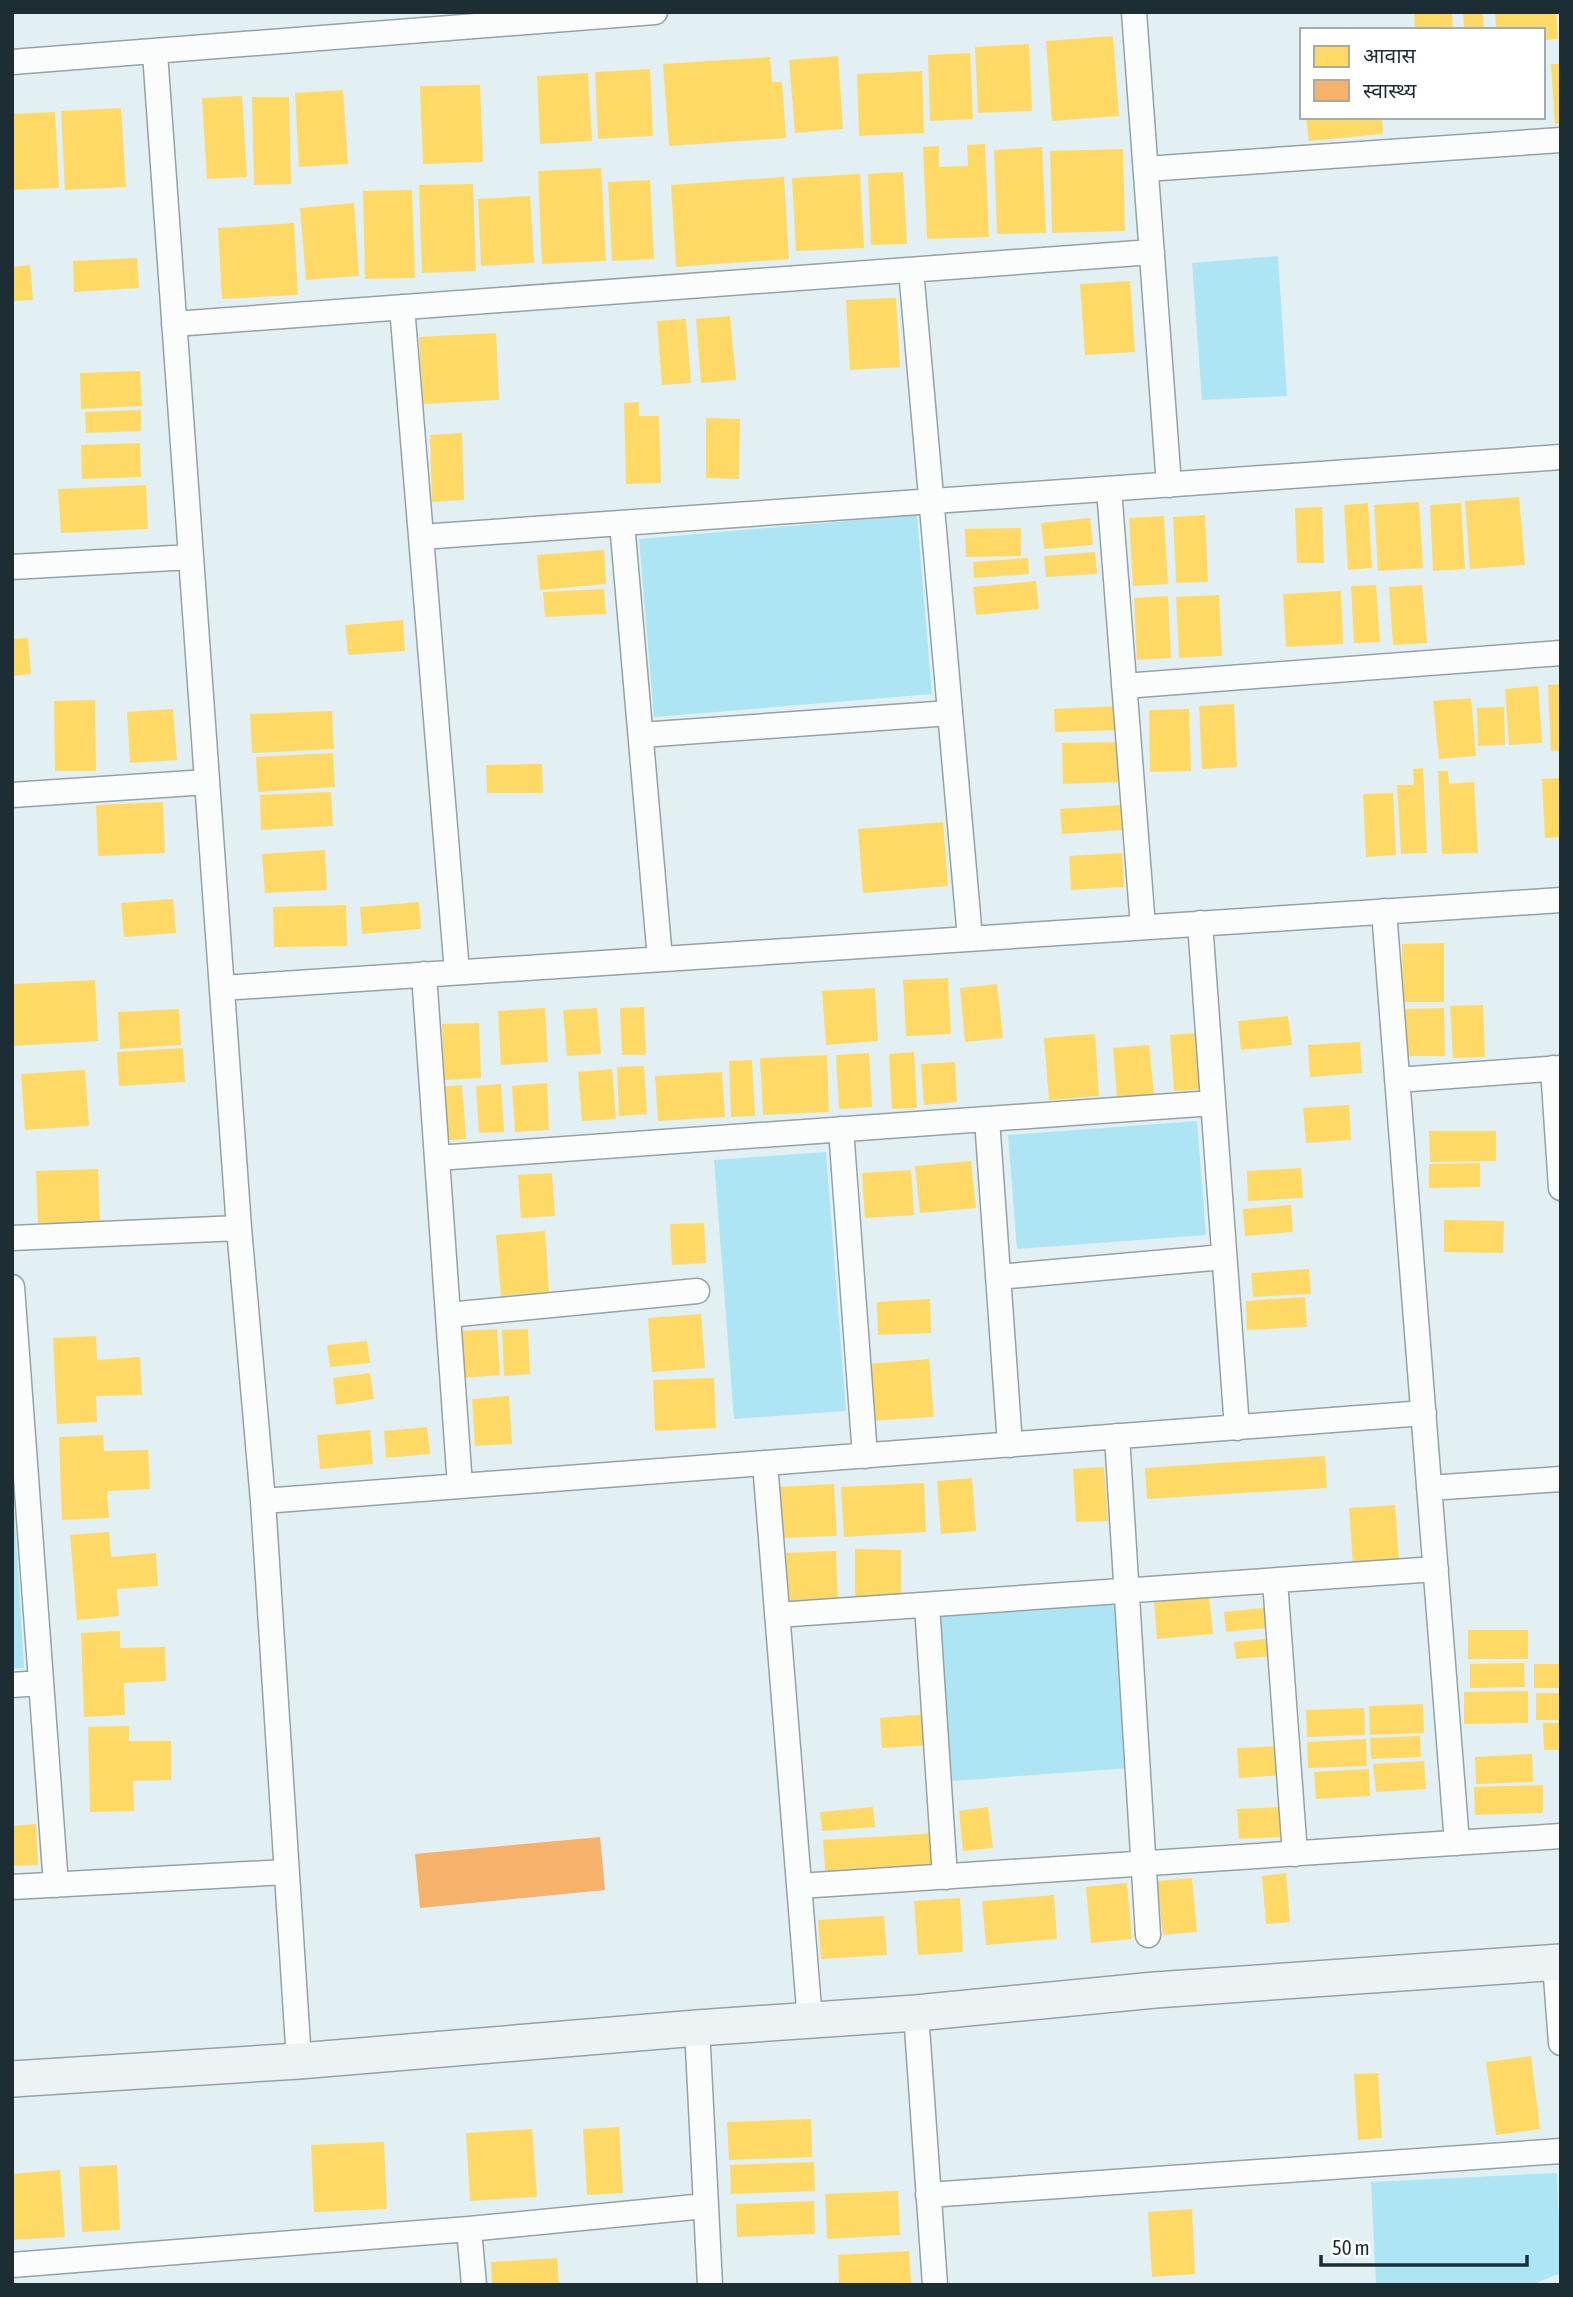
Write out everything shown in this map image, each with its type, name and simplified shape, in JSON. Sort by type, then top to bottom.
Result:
[{"type":"street","points":[[12,62],[655,12]]},
{"type":"street","points":[[1134,12],[1169,485]]},
{"type":"street","points":[[155,52],[239,1228],[263,1501],[299,2061]]},
{"type":"street","points":[[1146,169],[1561,140]]},
{"type":"street","points":[[174,324],[1152,252]]},
{"type":"street","points":[[911,270],[970,938]]},
{"type":"street","points":[[402,307],[457,972]]},
{"type":"street","points":[[421,537],[1561,457]]},
{"type":"street","points":[[1109,489],[1143,927]]},
{"type":"street","points":[[622,523],[660,959]]},
{"type":"street","points":[[12,568],[191,558]]},
{"type":"street","points":[[1124,686],[1561,653]]},
{"type":"street","points":[[641,735],[950,713]]},
{"type":"street","points":[[12,795],[207,782]]},
{"type":"street","points":[[222,988],[1561,900]]},
{"type":"street","points":[[1384,911],[1457,1843]]},
{"type":"street","points":[[1200,923],[1237,1427]]},
{"type":"street","points":[[424,974],[460,1486]]},
{"type":"street","points":[[1397,1080],[1557,1068],[1561,1188]]},
{"type":"street","points":[[437,1158],[1213,1103]]},
{"type":"street","points":[[987,1119],[1010,1444]]},
{"type":"street","points":[[841,1129],[865,1455]]},
{"type":"street","points":[[12,1238],[239,1228]]},
{"type":"street","points":[[998,1277],[1224,1257]]},
{"type":"street","points":[[12,1287],[18,1448],[41,1683],[56,1885]]},
{"type":"street","points":[[448,1315],[697,1291]]},
{"type":"street","points":[[263,1501],[1424,1413]]},
{"type":"street","points":[[1117,1436],[1148,1935]]},
{"type":"street","points":[[765,1463],[810,2021]]},
{"type":"street","points":[[1429,1488],[1561,1479]]},
{"type":"street","points":[[777,1615],[1436,1569]]},
{"type":"street","points":[[1275,1581],[1295,1854]]},
{"type":"street","points":[[927,1605],[946,1877]]},
{"type":"street","points":[[12,1685],[41,1683]]},
{"type":"street","points":[[799,1886],[1561,1836]]},
{"type":"street","points":[[12,1887],[286,1872]]},
{"type":"street","points":[[12,2078],[299,2061],[916,2013],[1155,1990],[1558,1963],[1561,2043]]},
{"type":"street","points":[[916,2013],[934,2285]]},
{"type":"street","points":[[697,2028],[710,2285]]},
{"type":"street","points":[[928,2196],[1561,2151]]},
{"type":"street","points":[[12,2264],[469,2229],[705,2206]]},
{"type":"street","points":[[469,2229],[474,2285]]},
{"type":"shaded area","points":[[1278,256],[1287,396],[1202,400],[1192,263]]},
{"type":"shaded area","points":[[917,515],[932,694],[654,717],[639,539]]},
{"type":"shaded area","points":[[1197,1121],[1206,1235],[1017,1249],[1008,1135]]},
{"type":"shaded area","points":[[826,1152],[846,1411],[734,1419],[714,1160]]},
{"type":"shaded area","points":[[12,1473],[24,1668],[12,1668]]},
{"type":"shaded area","points":[[1117,1604],[1129,1768],[952,1781],[940,1617]]},
{"type":"shaded area","points":[[1557,2173],[1561,2273],[1531,2285],[1376,2285],[1371,2182]]},
{"type":"building: आवास","points":[[1414,12],[1452,12],[1453,28],[1415,28]]},
{"type":"building: आवास","points":[[1463,12],[1483,12],[1484,28],[1464,28]]},
{"type":"building: आवास","points":[[1495,12],[1556,12],[1558,39],[1545,40],[1545,28],[1496,28]]},
{"type":"building: आवास","points":[[1113,36],[1119,116],[1052,121],[1046,41]]},
{"type":"building: आवास","points":[[1029,44],[1032,111],[978,113],[975,47]]},
{"type":"building: आवास","points":[[970,53],[973,119],[930,121],[928,55]]},
{"type":"building: आवास","points":[[838,56],[843,129],[795,133],[789,60]]},
{"type":"building: आवास","points":[[770,57],[772,82],[782,82],[786,138],[669,146],[663,64]]},
{"type":"building: आवास","points":[[1551,64],[1561,64],[1561,124],[1555,124]]},
{"type":"building: आवास","points":[[650,69],[653,136],[598,139],[595,72]]},
{"type":"building: आवास","points":[[922,71],[924,133],[859,136],[857,74]]},
{"type":"building: आवास","points":[[588,73],[592,141],[540,144],[537,76]]},
{"type":"building: आवास","points":[[480,85],[483,162],[423,164],[420,86]]},
{"type":"building: आवास","points":[[343,90],[348,164],[299,167],[295,93]]},
{"type":"building: आवास","points":[[242,96],[247,177],[207,179],[202,98]]},
{"type":"building: आवास","points":[[252,97],[289,97],[291,184],[254,185]]},
{"type":"building: आवास","points":[[121,108],[126,187],[65,190],[61,111]]},
{"type":"building: आवास","points":[[55,112],[59,188],[12,190],[12,114]]},
{"type":"building: आवास","points":[[1306,119],[1382,119],[1383,134],[1309,141]]},
{"type":"building: आवास","points":[[985,144],[989,237],[927,239],[923,147],[939,146],[939,167],[968,166],[967,145]]},
{"type":"building: आवास","points":[[1042,147],[1046,233],[997,234],[994,150]]},
{"type":"building: आवास","points":[[1123,149],[1125,231],[1052,233],[1050,151]]},
{"type":"building: आवास","points":[[601,168],[606,261],[542,264],[538,171]]},
{"type":"building: आवास","points":[[903,172],[907,244],[871,245],[868,174]]},
{"type":"building: आवास","points":[[860,174],[864,248],[796,251],[792,178]]},
{"type":"building: आवास","points":[[784,177],[789,259],[676,267],[671,185]]},
{"type":"building: आवास","points":[[650,180],[654,259],[612,261],[608,182]]},
{"type":"building: आवास","points":[[473,184],[476,271],[422,273],[419,185]]},
{"type":"building: आवास","points":[[412,190],[415,278],[365,279],[363,191]]},
{"type":"building: आवास","points":[[530,196],[534,263],[481,266],[478,199]]},
{"type":"building: आवास","points":[[354,203],[359,276],[306,280],[300,208]]},
{"type":"building: आवास","points":[[294,223],[298,295],[222,299],[218,228]]},
{"type":"building: आवास","points":[[137,258],[139,288],[74,292],[73,261]]},
{"type":"building: आवास","points":[[30,265],[33,300],[12,301],[12,267]]},
{"type":"building: आवास","points":[[1130,281],[1135,352],[1085,355],[1080,284]]},
{"type":"building: आवास","points":[[896,298],[900,367],[850,370],[846,300]]},
{"type":"building: आवास","points":[[730,316],[736,380],[701,383],[696,319]]},
{"type":"building: आवास","points":[[686,319],[691,383],[662,385],[657,321]]},
{"type":"building: आवास","points":[[496,333],[499,400],[423,404],[419,337]]},
{"type":"building: आवास","points":[[140,371],[142,406],[81,409],[80,373]]},
{"type":"building: आवास","points":[[639,402],[639,416],[659,416],[661,483],[626,484],[624,403]]},
{"type":"building: आवास","points":[[141,410],[141,431],[86,433],[85,412]]},
{"type":"building: आवास","points":[[706,418],[740,419],[739,479],[706,478]]},
{"type":"building: आवास","points":[[462,433],[464,500],[432,502],[430,435]]},
{"type":"building: आवास","points":[[140,443],[141,477],[82,479],[81,445]]},
{"type":"building: आवास","points":[[146,485],[148,529],[61,533],[58,489]]},
{"type":"building: आवास","points":[[1519,497],[1525,565],[1470,569],[1465,501]]},
{"type":"building: आवास","points":[[1419,502],[1423,568],[1378,571],[1374,505]]},
{"type":"building: आवास","points":[[1368,503],[1372,568],[1348,570],[1344,505]]},
{"type":"building: आवास","points":[[1461,503],[1465,569],[1433,571],[1430,505]]},
{"type":"building: आवास","points":[[1322,507],[1324,563],[1297,563],[1295,508]]},
{"type":"building: आवास","points":[[1205,515],[1208,582],[1176,583],[1173,517]]},
{"type":"building: आवास","points":[[1164,516],[1168,584],[1133,586],[1129,518]]},
{"type":"building: आवास","points":[[1090,518],[1093,545],[1044,549],[1041,523]]},
{"type":"building: आवास","points":[[1021,528],[1021,556],[966,557],[965,529]]},
{"type":"building: आवास","points":[[604,550],[606,584],[540,590],[537,555]]},
{"type":"building: आवास","points":[[1095,552],[1097,574],[1046,577],[1044,556]]},
{"type":"building: आवास","points":[[1028,558],[1029,574],[974,578],[973,562]]},
{"type":"building: आवास","points":[[1036,581],[1039,609],[976,615],[973,587]]},
{"type":"building: आवास","points":[[1376,585],[1380,642],[1354,643],[1351,586]]},
{"type":"building: आवास","points":[[1422,585],[1427,643],[1393,645],[1389,587]]},
{"type":"building: आवास","points":[[604,589],[606,614],[545,617],[543,592]]},
{"type":"building: आवास","points":[[1341,591],[1343,644],[1286,647],[1283,594]]},
{"type":"building: आवास","points":[[1219,595],[1222,656],[1179,658],[1176,597]]},
{"type":"building: आवास","points":[[1168,596],[1171,658],[1137,660],[1134,598]]},
{"type":"building: आवास","points":[[403,620],[405,651],[348,655],[345,625]]},
{"type":"building: आवास","points":[[28,638],[31,674],[12,676],[12,639]]},
{"type":"building: आवास","points":[[1561,684],[1561,751],[1551,751],[1548,685]]},
{"type":"building: आवास","points":[[1538,686],[1542,743],[1509,745],[1505,689]]},
{"type":"building: आवास","points":[[1471,698],[1476,756],[1439,759],[1433,701]]},
{"type":"building: आवास","points":[[95,700],[96,771],[55,771],[54,701]]},
{"type":"building: आवास","points":[[1234,704],[1237,767],[1202,769],[1199,706]]},
{"type":"building: आवास","points":[[1121,706],[1122,730],[1055,732],[1054,709]]},
{"type":"building: आवास","points":[[1504,707],[1505,745],[1478,746],[1477,708]]},
{"type":"building: आवास","points":[[173,709],[177,760],[130,763],[127,712]]},
{"type":"building: आवास","points":[[1189,709],[1191,771],[1150,772],[1149,710]]},
{"type":"building: आवास","points":[[332,711],[334,749],[252,753],[250,714]]},
{"type":"building: आवास","points":[[1121,742],[1122,782],[1063,784],[1062,743]]},
{"type":"building: आवास","points":[[333,753],[335,787],[258,792],[256,757]]},
{"type":"building: आवास","points":[[542,764],[543,793],[487,793],[486,765]]},
{"type":"building: आवास","points":[[1423,768],[1427,853],[1401,854],[1397,785],[1414,785],[1413,769]]},
{"type":"building: आवास","points":[[1438,771],[1448,771],[1449,784],[1474,782],[1478,853],[1442,854]]},
{"type":"building: आवास","points":[[1561,778],[1561,837],[1545,838],[1542,779]]},
{"type":"building: आवास","points":[[331,792],[333,826],[261,830],[260,795]]},
{"type":"building: आवास","points":[[1393,793],[1396,855],[1366,857],[1363,794]]},
{"type":"building: आवास","points":[[163,802],[165,853],[98,856],[96,805]]},
{"type":"building: आवास","points":[[1121,805],[1123,830],[1062,834],[1060,809]]},
{"type":"building: आवास","points":[[943,822],[948,886],[863,893],[858,829]]},
{"type":"building: आवास","points":[[325,850],[327,890],[265,893],[262,854]]},
{"type":"building: आवास","points":[[1122,853],[1124,887],[1071,890],[1069,856]]},
{"type":"building: आवास","points":[[173,899],[176,933],[124,937],[121,903]]},
{"type":"building: आवास","points":[[419,902],[421,929],[362,934],[360,907]]},
{"type":"building: आवास","points":[[346,905],[347,946],[274,947],[273,907]]},
{"type":"building: आवास","points":[[1444,943],[1444,1002],[1403,1002],[1402,944]]},
{"type":"building: आवास","points":[[948,978],[951,1034],[906,1036],[903,980]]},
{"type":"building: आवास","points":[[95,980],[98,1041],[13,1046],[12,984]]},
{"type":"building: आवास","points":[[997,984],[1003,1038],[965,1042],[960,988]]},
{"type":"building: आवास","points":[[875,988],[878,1041],[826,1045],[822,991]]},
{"type":"building: आवास","points":[[1483,1005],[1485,1057],[1453,1058],[1450,1006]]},
{"type":"building: आवास","points":[[644,1007],[646,1055],[622,1055],[620,1008]]},
{"type":"building: आवास","points":[[545,1008],[548,1062],[501,1065],[498,1011]]},
{"type":"building: आवास","points":[[597,1008],[601,1054],[567,1056],[563,1010]]},
{"type":"building: आवास","points":[[1444,1008],[1445,1056],[1405,1056],[1404,1009]]},
{"type":"building: आवास","points":[[179,1009],[181,1045],[120,1049],[118,1012]]},
{"type":"building: आवास","points":[[1288,1016],[1292,1045],[1241,1050],[1238,1021]]},
{"type":"building: आवास","points":[[479,1023],[481,1078],[444,1080],[442,1024]]},
{"type":"building: आवास","points":[[1199,1033],[1203,1089],[1174,1091],[1170,1035]]},
{"type":"building: आवास","points":[[1095,1034],[1099,1096],[1049,1100],[1044,1038]]},
{"type":"building: आवास","points":[[1360,1042],[1362,1073],[1310,1077],[1308,1045]]},
{"type":"building: आवास","points":[[1149,1045],[1154,1095],[1117,1098],[1113,1048]]},
{"type":"building: आवास","points":[[183,1048],[185,1082],[119,1086],[117,1052]]},
{"type":"building: आवास","points":[[914,1052],[917,1108],[892,1109],[889,1054]]},
{"type":"building: आवास","points":[[869,1053],[872,1107],[839,1109],[836,1055]]},
{"type":"building: आवास","points":[[827,1055],[829,1112],[763,1115],[760,1058]]},
{"type":"building: आवास","points":[[752,1060],[755,1116],[731,1117],[729,1061]]},
{"type":"building: आवास","points":[[955,1062],[957,1102],[924,1105],[921,1064]]},
{"type":"building: आवास","points":[[644,1066],[647,1114],[619,1116],[617,1067]]},
{"type":"building: आवास","points":[[612,1069],[616,1119],[582,1121],[578,1072]]},
{"type":"building: आवास","points":[[85,1070],[89,1126],[25,1130],[21,1074]]},
{"type":"building: आवास","points":[[722,1072],[725,1117],[658,1121],[655,1076]]},
{"type":"building: आवास","points":[[547,1083],[549,1130],[515,1132],[512,1086]]},
{"type":"building: आवास","points":[[501,1084],[504,1132],[479,1133],[476,1086]]},
{"type":"building: आवास","points":[[462,1085],[466,1139],[438,1141],[434,1087]]},
{"type":"building: आवास","points":[[1349,1105],[1351,1140],[1306,1143],[1303,1108]]},
{"type":"building: आवास","points":[[1429,1131],[1496,1131],[1496,1161],[1430,1162]]},
{"type":"building: आवास","points":[[971,1161],[976,1208],[920,1213],[915,1166]]},
{"type":"building: आवास","points":[[1480,1163],[1480,1187],[1429,1188],[1429,1164]]},
{"type":"building: आवास","points":[[1301,1168],[1303,1198],[1248,1201],[1247,1171]]},
{"type":"building: आवास","points":[[98,1169],[100,1221],[38,1224],[36,1171]]},
{"type":"building: आवास","points":[[911,1170],[914,1215],[865,1218],[862,1173]]},
{"type":"building: आवास","points":[[552,1173],[555,1216],[521,1218],[518,1175]]},
{"type":"building: आवास","points":[[1291,1205],[1293,1232],[1245,1236],[1243,1209]]},
{"type":"building: आवास","points":[[1444,1220],[1504,1221],[1503,1253],[1444,1252]]},
{"type":"building: आवास","points":[[704,1223],[706,1263],[672,1265],[670,1224]]},
{"type":"building: आवास","points":[[545,1231],[549,1292],[501,1296],[496,1235]]},
{"type":"building: आवास","points":[[1309,1269],[1311,1294],[1253,1297],[1251,1273]]},
{"type":"building: आवास","points":[[1305,1297],[1307,1327],[1247,1330],[1246,1301]]},
{"type":"building: आवास","points":[[930,1299],[931,1333],[878,1335],[877,1302]]},
{"type":"building: आवास","points":[[701,1314],[705,1368],[652,1372],[648,1318]]},
{"type":"building: आवास","points":[[497,1329],[500,1375],[463,1378],[460,1331]]},
{"type":"building: आवास","points":[[528,1329],[530,1374],[504,1376],[502,1330]]},
{"type":"building: आवास","points":[[96,1336],[97,1360],[140,1357],[142,1395],[96,1396],[97,1422],[57,1424],[53,1338]]},
{"type":"building: आवास","points":[[367,1341],[370,1363],[330,1367],[327,1345]]},
{"type":"building: आवास","points":[[929,1359],[934,1417],[871,1421],[867,1364]]},
{"type":"building: आवास","points":[[370,1373],[374,1399],[336,1405],[333,1378]]},
{"type":"building: आवास","points":[[714,1378],[716,1428],[655,1431],[653,1380]]},
{"type":"building: आवास","points":[[509,1396],[512,1444],[475,1446],[472,1399]]},
{"type":"building: आवास","points":[[427,1427],[430,1454],[386,1458],[384,1431]]},
{"type":"building: आवास","points":[[370,1430],[373,1464],[320,1469],[317,1435]]},
{"type":"building: आवास","points":[[103,1435],[104,1451],[148,1450],[150,1489],[107,1491],[109,1518],[62,1520],[59,1437]]},
{"type":"building: आवास","points":[[1325,1456],[1327,1488],[1147,1499],[1145,1468]]},
{"type":"building: आवास","points":[[1104,1467],[1108,1521],[1076,1522],[1073,1469]]},
{"type":"building: आवास","points":[[972,1478],[976,1531],[941,1534],[937,1481]]},
{"type":"building: आवास","points":[[924,1483],[926,1532],[844,1537],[841,1487]]},
{"type":"building: आवास","points":[[834,1484],[837,1536],[781,1538],[779,1487]]},
{"type":"building: आवास","points":[[1395,1505],[1399,1561],[1353,1564],[1349,1508]]},
{"type":"building: आवास","points":[[109,1532],[111,1557],[156,1553],[158,1586],[117,1589],[119,1616],[77,1620],[70,1535]]},
{"type":"building: आवास","points":[[855,1549],[901,1550],[901,1599],[855,1598]]},
{"type":"building: आवास","points":[[836,1551],[838,1600],[785,1602],[783,1553]]},
{"type":"building: आवास","points":[[1209,1596],[1213,1634],[1157,1639],[1154,1601]]},
{"type":"building: आवास","points":[[1273,1607],[1275,1627],[1226,1632],[1224,1612]]},
{"type":"building: आवास","points":[[1468,1630],[1528,1630],[1528,1659],[1468,1659]]},
{"type":"building: आवास","points":[[120,1631],[120,1648],[165,1647],[166,1681],[124,1683],[125,1715],[84,1717],[81,1633]]},
{"type":"building: आवास","points":[[1275,1638],[1277,1656],[1236,1659],[1234,1642]]},
{"type":"building: आवास","points":[[1524,1663],[1525,1687],[1470,1688],[1470,1664]]},
{"type":"building: आवास","points":[[1534,1664],[1561,1664],[1561,1688],[1534,1688]]},
{"type":"building: आवास","points":[[1528,1691],[1528,1723],[1464,1724],[1464,1692]]},
{"type":"building: आवास","points":[[1536,1693],[1561,1693],[1561,1720],[1536,1720]]},
{"type":"building: आवास","points":[[1423,1704],[1424,1733],[1370,1735],[1369,1706]]},
{"type":"building: आवास","points":[[1364,1708],[1365,1735],[1307,1737],[1306,1710]]},
{"type":"building: आवास","points":[[930,1714],[932,1745],[882,1748],[880,1718]]},
{"type":"building: आवास","points":[[1543,1723],[1561,1723],[1561,1750],[1544,1750]]},
{"type":"building: आवास","points":[[129,1726],[129,1741],[171,1741],[171,1780],[133,1781],[134,1811],[90,1812],[88,1727]]},
{"type":"building: आवास","points":[[1420,1736],[1421,1757],[1371,1759],[1370,1738]]},
{"type":"building: आवास","points":[[1366,1739],[1367,1766],[1308,1768],[1307,1742]]},
{"type":"building: आवास","points":[[1280,1746],[1282,1775],[1239,1778],[1237,1748]]},
{"type":"building: आवास","points":[[1532,1754],[1533,1782],[1476,1784],[1475,1757]]},
{"type":"building: आवास","points":[[1424,1761],[1426,1789],[1376,1792],[1373,1764]]},
{"type":"building: आवास","points":[[1369,1769],[1370,1796],[1316,1799],[1314,1772]]},
{"type":"building: आवास","points":[[1543,1785],[1543,1813],[1475,1815],[1474,1787]]},
{"type":"building: आवास","points":[[873,1807],[875,1827],[822,1831],[820,1812]]},
{"type":"building: आवास","points":[[988,1807],[993,1848],[963,1851],[959,1811]]},
{"type":"building: आवास","points":[[1281,1807],[1282,1837],[1239,1839],[1237,1809]]},
{"type":"building: आवास","points":[[36,1824],[38,1865],[12,1866],[12,1826]]},
{"type":"building: आवास","points":[[938,1833],[940,1873],[826,1881],[823,1840]]},
{"type":"building: आवास","points":[[1286,1873],[1290,1922],[1266,1924],[1262,1876]]},
{"type":"building: आवास","points":[[1192,1878],[1197,1932],[1163,1935],[1157,1881]]},
{"type":"building: आवास","points":[[1127,1883],[1132,1939],[1091,1943],[1086,1887]]},
{"type":"building: आवास","points":[[1054,1895],[1057,1939],[986,1945],[982,1901]]},
{"type":"building: आवास","points":[[960,1898],[963,1952],[918,1955],[914,1901]]},
{"type":"building: आवास","points":[[884,1916],[887,1955],[821,1959],[818,1920]]},
{"type":"building: आवास","points":[[1531,2056],[1540,2129],[1496,2135],[1486,2062]]},
{"type":"building: आवास","points":[[1378,2073],[1382,2138],[1358,2140],[1354,2074]]},
{"type":"building: आवास","points":[[811,2119],[812,2157],[729,2160],[727,2122]]},
{"type":"building: आवास","points":[[619,2127],[623,2193],[587,2195],[583,2129]]},
{"type":"building: आवास","points":[[532,2129],[537,2197],[470,2201],[466,2133]]},
{"type":"building: आवास","points":[[384,2142],[387,2209],[314,2212],[311,2145]]},
{"type":"building: आवास","points":[[814,2162],[815,2191],[731,2194],[730,2165]]},
{"type":"building: आवास","points":[[117,2165],[120,2230],[82,2232],[79,2167]]},
{"type":"building: आवास","points":[[60,2170],[65,2237],[12,2240],[12,2174]]},
{"type":"building: आवास","points":[[898,2191],[900,2235],[827,2239],[825,2194]]},
{"type":"building: आवास","points":[[814,2201],[815,2234],[737,2237],[736,2204]]},
{"type":"building: आवास","points":[[1192,2209],[1195,2274],[1152,2277],[1148,2212]]},
{"type":"building: आवास","points":[[909,2251],[911,2283],[839,2285],[838,2255]]},
{"type":"building: आवास","points":[[557,2258],[559,2285],[492,2285],[491,2262]]},
{"type":"building: स्वास्थ्य","points":[[600,1837],[605,1890],[420,1908],[415,1854]]}]
